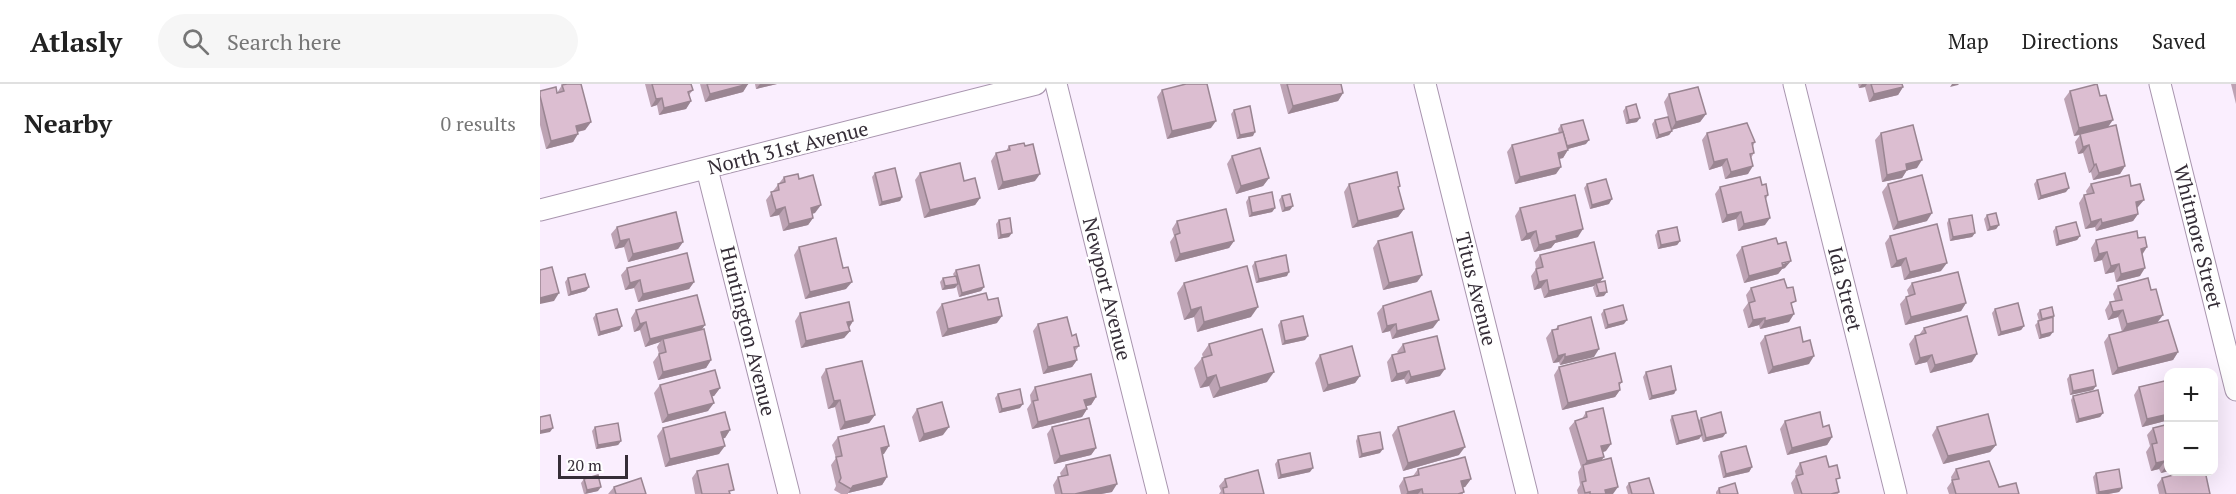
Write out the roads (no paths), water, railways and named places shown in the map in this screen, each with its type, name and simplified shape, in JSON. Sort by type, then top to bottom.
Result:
[{"type":"street","name":"North 31st Avenue","points":[[540,210],[1036,84]]},
{"type":"street","name":"Newport Avenue","points":[[1056,84],[1158,494]]},
{"type":"street","name":"Titus Avenue","points":[[1425,84],[1527,494]]},
{"type":"street","name":"Ida Street","points":[[1794,84],[1896,494]]},
{"type":"street","name":"Whitmore Street","points":[[2160,84],[2236,390]]},
{"type":"street","name":"Huntington Avenue","points":[[707,169],[789,494]]}]
